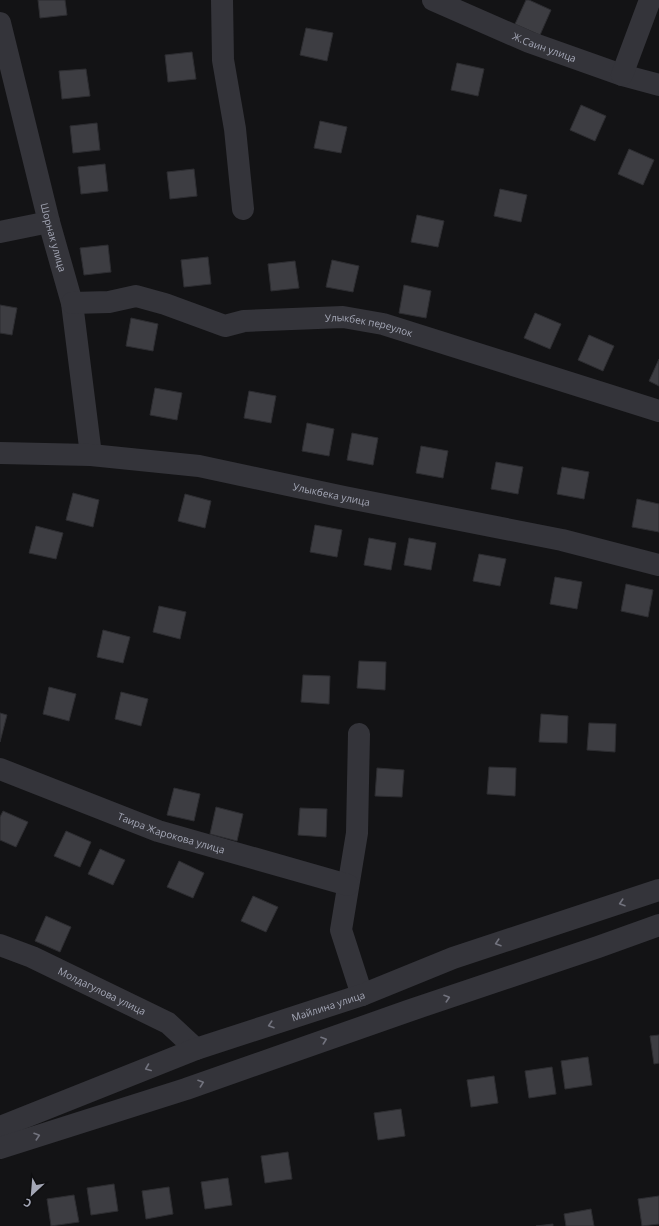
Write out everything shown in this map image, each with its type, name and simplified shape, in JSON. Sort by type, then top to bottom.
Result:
[{"type":"street","points":[[222,0],[223,60],[235,129],[243,209]]},
{"type":"street","name":"Ж.Саин улица","points":[[433,0],[529,42],[622,75],[659,85]]},
{"type":"street","points":[[622,75],[650,0]]},
{"type":"street","name":"Шорнак улица","points":[[0,23],[49,222],[72,302],[90,455]]},
{"type":"street","points":[[0,232],[49,222]]},
{"type":"street","name":"Улыкбек переулок","points":[[72,302],[109,302],[136,296],[165,304],[225,326],[244,321],[343,317],[383,324],[659,411]]},
{"type":"street","name":"Улыкбека улица","points":[[0,453],[90,455],[200,466],[344,497],[562,540],[659,565]]},
{"type":"street","points":[[359,734],[357,833],[341,930],[362,994]]},
{"type":"street","name":"Таира Жарокова улица","points":[[0,769],[158,831],[348,884]]},
{"type":"street","name":"Майлина улица","points":[[0,1127],[196,1049],[362,994],[453,958],[659,890]]},
{"type":"street","points":[[0,1148],[186,1088],[408,1011],[591,950],[659,925]]},
{"type":"street","name":"Молдагулова улица","points":[[0,945],[32,957],[168,1023],[196,1049]]},
{"type":"building","points":[[38,0],[65,0],[67,15],[40,18]]},
{"type":"building","points":[[526,0],[551,10],[540,35],[515,24]]},
{"type":"building","points":[[306,28],[333,33],[327,61],[300,55]]},
{"type":"building","points":[[192,52],[196,79],[168,82],[165,55]]},
{"type":"building","points":[[457,63],[484,69],[478,96],[451,90]]},
{"type":"building","points":[[86,69],[90,96],[62,99],[59,71]]},
{"type":"building","points":[[581,105],[606,116],[595,141],[570,130]]},
{"type":"building","points":[[320,121],[347,127],[341,153],[314,148]]},
{"type":"building","points":[[97,123],[100,150],[73,153],[70,126]]},
{"type":"building","points":[[629,149],[654,160],[643,185],[618,174]]},
{"type":"building","points":[[105,164],[108,191],[81,194],[78,167]]},
{"type":"building","points":[[194,169],[197,196],[170,199],[167,172]]},
{"type":"building","points":[[500,189],[527,195],[521,222],[494,216]]},
{"type":"building","points":[[417,215],[444,221],[438,247],[411,242]]},
{"type":"building","points":[[108,245],[111,272],[84,275],[80,248]]},
{"type":"building","points":[[208,257],[211,284],[184,287],[181,260]]},
{"type":"building","points":[[332,260],[359,266],[353,292],[326,287]]},
{"type":"building","points":[[295,261],[299,288],[271,291],[268,264]]},
{"type":"building","points":[[404,285],[431,291],[426,318],[399,313]]},
{"type":"building","points":[[0,305],[17,308],[12,335],[0,333]]},
{"type":"building","points":[[535,313],[561,324],[550,349],[524,338]]},
{"type":"building","points":[[131,318],[158,324],[153,351],[126,346]]},
{"type":"building","points":[[589,335],[614,346],[603,371],[578,360]]},
{"type":"building","points":[[659,359],[659,386],[649,381]]},
{"type":"building","points":[[155,388],[182,393],[177,420],[150,415]]},
{"type":"building","points":[[249,391],[276,396],[271,423],[244,418]]},
{"type":"building","points":[[307,423],[334,429],[329,456],[302,451]]},
{"type":"building","points":[[352,433],[378,438],[373,465],[347,460]]},
{"type":"building","points":[[421,446],[448,451],[443,478],[416,473]]},
{"type":"building","points":[[496,462],[523,467],[518,494],[491,489]]},
{"type":"building","points":[[562,467],[589,472],[584,499],[557,494]]},
{"type":"building","points":[[73,493],[99,500],[93,527],[66,520]]},
{"type":"building","points":[[185,494],[211,501],[205,528],[178,521]]},
{"type":"building","points":[[637,499],[659,504],[659,532],[632,527]]},
{"type":"building","points":[[315,525],[342,530],[337,557],[310,552]]},
{"type":"building","points":[[36,526],[63,533],[56,559],[29,553]]},
{"type":"building","points":[[369,538],[396,543],[391,570],[364,565]]},
{"type":"building","points":[[409,538],[436,543],[431,570],[404,565]]},
{"type":"building","points":[[479,554],[506,559],[500,586],[473,581]]},
{"type":"building","points":[[555,577],[582,582],[577,609],[550,604]]},
{"type":"building","points":[[626,584],[653,590],[648,617],[621,611]]},
{"type":"building","points":[[159,606],[186,612],[180,639],[153,632]]},
{"type":"building","points":[[103,630],[130,637],[123,663],[97,657]]},
{"type":"building","points":[[359,661],[386,662],[385,690],[357,688]]},
{"type":"building","points":[[303,675],[330,676],[329,704],[301,702]]},
{"type":"building","points":[[49,687],[76,694],[69,721],[43,714]]},
{"type":"building","points":[[121,692],[148,699],[141,726],[115,719]]},
{"type":"building","points":[[0,713],[7,715],[0,742]]},
{"type":"building","points":[[541,714],[568,716],[567,743],[539,742]]},
{"type":"building","points":[[589,723],[616,724],[615,752],[587,750]]},
{"type":"building","points":[[489,767],[516,768],[515,796],[487,794]]},
{"type":"building","points":[[377,768],[404,770],[402,797],[375,796]]},
{"type":"building","points":[[174,788],[200,794],[194,821],[167,815]]},
{"type":"building","points":[[216,807],[243,814],[237,841],[210,834]]},
{"type":"building","points":[[300,808],[327,809],[326,837],[298,835]]},
{"type":"building","points":[[3,811],[28,822],[16,847],[0,840],[0,817]]},
{"type":"building","points":[[66,831],[91,842],[80,867],[54,856]]},
{"type":"building","points":[[100,849],[125,860],[113,885],[88,874]]},
{"type":"building","points":[[179,861],[204,873],[193,898],[167,887]]},
{"type":"building","points":[[253,896],[278,907],[266,932],[241,921]]},
{"type":"building","points":[[46,916],[71,927],[60,952],[35,941]]},
{"type":"building","points":[[659,1035],[659,1063],[654,1064],[650,1036]]},
{"type":"building","points":[[588,1057],[592,1085],[565,1089],[561,1061]]},
{"type":"building","points":[[552,1067],[556,1094],[529,1098],[525,1071]]},
{"type":"building","points":[[494,1076],[498,1103],[471,1107],[467,1080]]},
{"type":"building","points":[[401,1109],[405,1136],[378,1140],[374,1113]]},
{"type":"building","points":[[288,1152],[292,1179],[265,1183],[261,1156]]},
{"type":"building","points":[[228,1178],[232,1205],[205,1209],[201,1182]]},
{"type":"building","points":[[114,1184],[118,1211],[91,1215],[87,1188]]},
{"type":"building","points":[[169,1187],[173,1214],[146,1219],[142,1191]]},
{"type":"building","points":[[74,1195],[79,1222],[51,1226],[47,1199]]},
{"type":"building","points":[[659,1196],[659,1224],[642,1226],[638,1199]]},
{"type":"building","points":[[591,1209],[594,1226],[566,1226],[564,1214]]},
{"type":"building","points":[[553,1224],[553,1226],[536,1226]]}]
